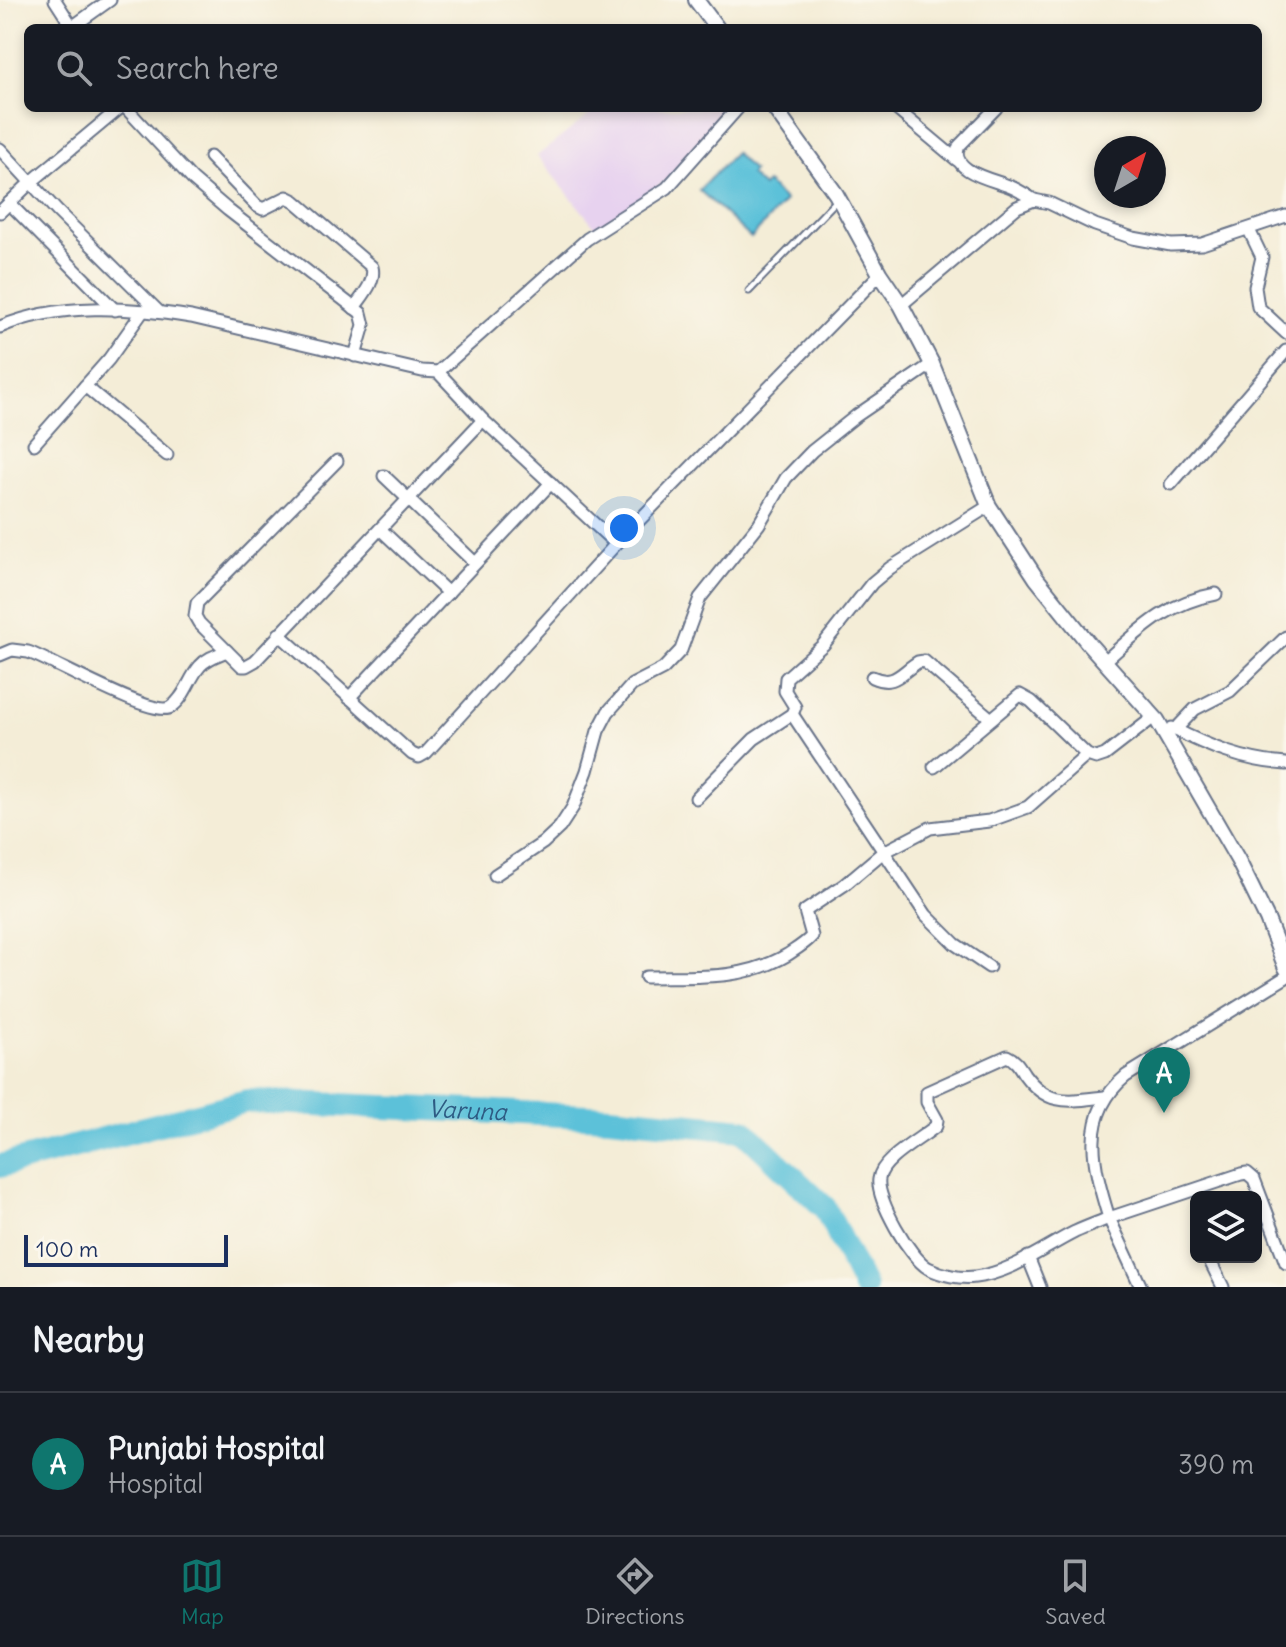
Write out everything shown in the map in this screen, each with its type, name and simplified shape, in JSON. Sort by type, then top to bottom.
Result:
[{"type":"street","points":[[55,0],[71,24]]},
{"type":"street","points":[[77,24],[110,0]]},
{"type":"street","points":[[696,0],[714,24]]},
{"type":"street","points":[[115,310],[4,207],[118,112]]},
{"type":"street","points":[[127,112],[193,180],[364,318],[355,356]]},
{"type":"street","points":[[438,372],[587,239],[667,188],[734,112]]},
{"type":"street","points":[[777,112],[838,198],[901,305],[932,364],[989,506],[1036,578],[1155,718],[1238,860],[1267,919],[1286,968]]},
{"type":"street","points":[[900,112],[976,175],[1133,238],[1171,245],[1202,244],[1286,216]]},
{"type":"street","points":[[957,160],[955,153],[959,146],[992,112]]},
{"type":"street","points":[[0,149],[159,312]]},
{"type":"street","points":[[210,157],[257,206],[270,208],[287,197],[295,201],[372,267],[372,281],[354,308]]},
{"type":"street","points":[[901,305],[1017,207],[1034,200]]},
{"type":"street","points":[[1249,230],[1262,257],[1255,297],[1258,307],[1286,333]]},
{"type":"street","points":[[279,634],[412,754],[419,757],[426,753],[616,544],[880,274]]},
{"type":"street","points":[[0,327],[48,311],[159,312],[438,372],[483,420],[616,544]]},
{"type":"street","points":[[34,444],[109,359],[143,311]]},
{"type":"street","points":[[1171,484],[1286,351]]},
{"type":"street","points":[[495,875],[543,843],[560,827],[578,797],[598,731],[608,712],[632,685],[663,669],[681,650],[700,598],[759,524],[786,478],[812,451],[856,416],[932,364]]},
{"type":"street","points":[[85,386],[167,455]]},
{"type":"street","points":[[337,461],[197,603],[195,616],[242,666],[255,661],[483,420]]},
{"type":"street","points":[[384,476],[475,563]]},
{"type":"street","points":[[349,698],[551,483]]},
{"type":"street","points":[[696,798],[754,739],[792,714],[795,707],[785,691],[786,678],[823,645],[872,583],[890,568],[989,506]]},
{"type":"street","points":[[380,529],[448,593]]},
{"type":"street","points":[[1105,661],[1156,616],[1193,598],[1216,594]]},
{"type":"street","points":[[1175,730],[1195,709],[1230,691],[1286,637]]},
{"type":"street","points":[[0,655],[12,650],[28,652],[114,692],[164,710],[172,707],[183,694],[200,665],[227,651]]},
{"type":"street","points":[[872,677],[883,682],[893,680],[924,661],[990,718]]},
{"type":"street","points":[[934,767],[1015,697],[1025,696],[1087,755],[1096,758],[1105,755],[1155,718]]},
{"type":"street","points":[[792,714],[882,853],[937,929],[989,967]]},
{"type":"street","points":[[1155,718],[1229,755],[1256,762],[1286,764]]},
{"type":"street","points":[[646,977],[729,975],[749,973],[768,966],[812,936],[805,911],[810,906],[844,885],[882,853],[930,828],[989,821],[1028,807],[1087,755]]},
{"type":"street","points":[[1141,1287],[1109,1218],[1097,1178],[1094,1154],[1096,1115],[1104,1097],[1126,1076],[1286,977]]},
{"type":"street","points":[[1104,1097],[1065,1102],[1055,1100],[1030,1081],[1016,1061],[1007,1056],[927,1092],[927,1102],[937,1120],[936,1126],[883,1169],[879,1180],[882,1196],[911,1251],[925,1267],[947,1276],[973,1278],[997,1272],[1076,1231],[1109,1218],[1247,1173],[1254,1179],[1286,1263]]},
{"type":"street","points":[[1028,1257],[1040,1287]]},
{"type":"street","points":[[1211,1263],[1223,1287]]},
{"type":"lane","points":[[749,291],[838,198]]},
{"type":"shaded area","points":[[593,112],[727,112],[667,180],[596,228],[537,156]]},
{"type":"water","points":[[735,153],[753,171],[750,175],[763,187],[767,183],[785,201],[751,238],[699,190]]},
{"type":"waterway","name":"Varuna","points":[[0,1166],[247,1101],[609,1117],[743,1130],[825,1208],[864,1287]]},
{"type":"place","name":"Punjabi Hospital","points":[[1164,1113]]}]
